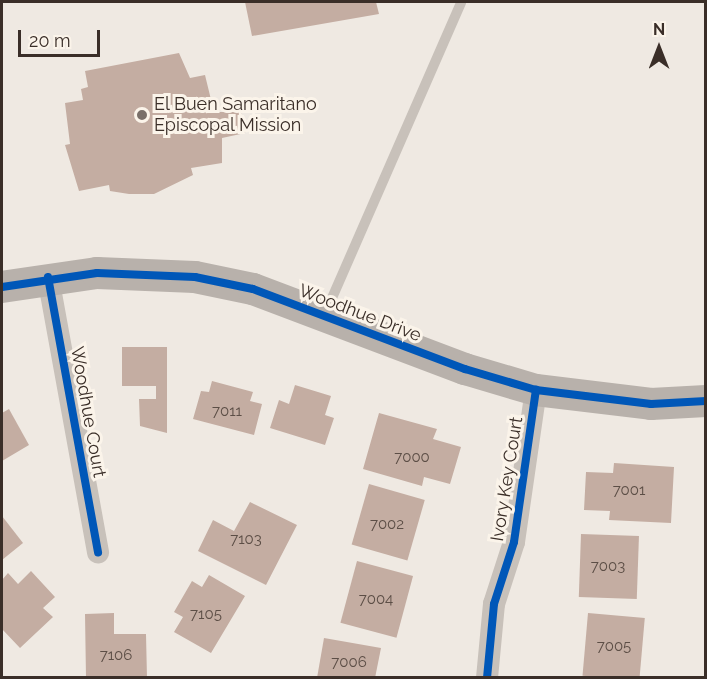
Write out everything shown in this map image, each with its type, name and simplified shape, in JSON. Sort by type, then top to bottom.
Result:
[{"type":"street","name":"Woodhue Drive","points":[[2,287],[48,277],[139,271],[195,277],[253,289],[465,369],[536,390],[641,403],[705,401]]},
{"type":"street","name":"Woodhue Court","points":[[48,277],[98,552]]},
{"type":"street","name":"Ivory Key Court","points":[[487,678],[494,604],[514,542],[536,390]]},
{"type":"lane","points":[[325,315],[461,2]]},
{"type":"building","points":[[245,2],[376,2],[379,14],[252,36]]},
{"type":"building","points":[[179,53],[190,78],[205,75],[214,112],[241,112],[245,133],[222,138],[222,163],[191,168],[193,175],[154,194],[110,191],[109,185],[79,191],[65,145],[70,144],[65,103],[83,100],[81,89],[88,87],[85,71]]},
{"type":"building","points":[[122,347],[167,347],[167,433],[140,426],[139,399],[156,399],[156,386],[122,386]]},
{"type":"building","points":[[212,381],[253,392],[250,401],[262,404],[254,435],[193,419],[201,391],[209,392]]},
{"type":"building","points":[[295,385],[331,396],[325,415],[334,418],[325,445],[270,428],[279,400],[289,404]]},
{"type":"building","points":[[9,409],[29,445],[2,461],[2,413]]},
{"type":"building","points":[[379,413],[437,429],[433,439],[461,447],[450,484],[424,477],[422,486],[363,469]]},
{"type":"building","points":[[614,463],[674,467],[671,523],[609,520],[610,511],[584,510],[586,472],[613,473]]},
{"type":"building","points":[[369,484],[425,500],[407,561],[352,545]]},
{"type":"building","points":[[250,502],[297,525],[266,585],[198,551],[213,520],[234,531]]},
{"type":"building","points":[[2,516],[23,543],[2,560]]},
{"type":"building","points":[[581,534],[639,536],[637,599],[579,597]]},
{"type":"building","points":[[357,561],[413,576],[396,638],[340,623]]},
{"type":"building","points":[[31,571],[55,597],[43,608],[53,617],[20,648],[2,629],[2,580],[8,573],[18,584]]},
{"type":"building","points":[[209,575],[245,596],[211,653],[174,632],[183,617],[174,612],[192,581],[202,587]]},
{"type":"building","points":[[114,613],[114,634],[146,634],[147,678],[86,678],[85,614]]},
{"type":"building","points":[[588,613],[645,618],[640,678],[583,676]]},
{"type":"building","points":[[324,638],[381,648],[375,678],[317,678]]},
{"type":"cycle path","points":[[2,287],[97,273],[195,277],[253,289],[465,369],[536,390],[651,404],[706,401]]},
{"type":"cycle path","points":[[48,277],[98,552]]},
{"type":"cycle path","points":[[487,678],[494,604],[514,542],[536,390]]},
{"type":"place","name":"El Buen Samaritano Episcopal Mission","points":[[142,115]]}]
